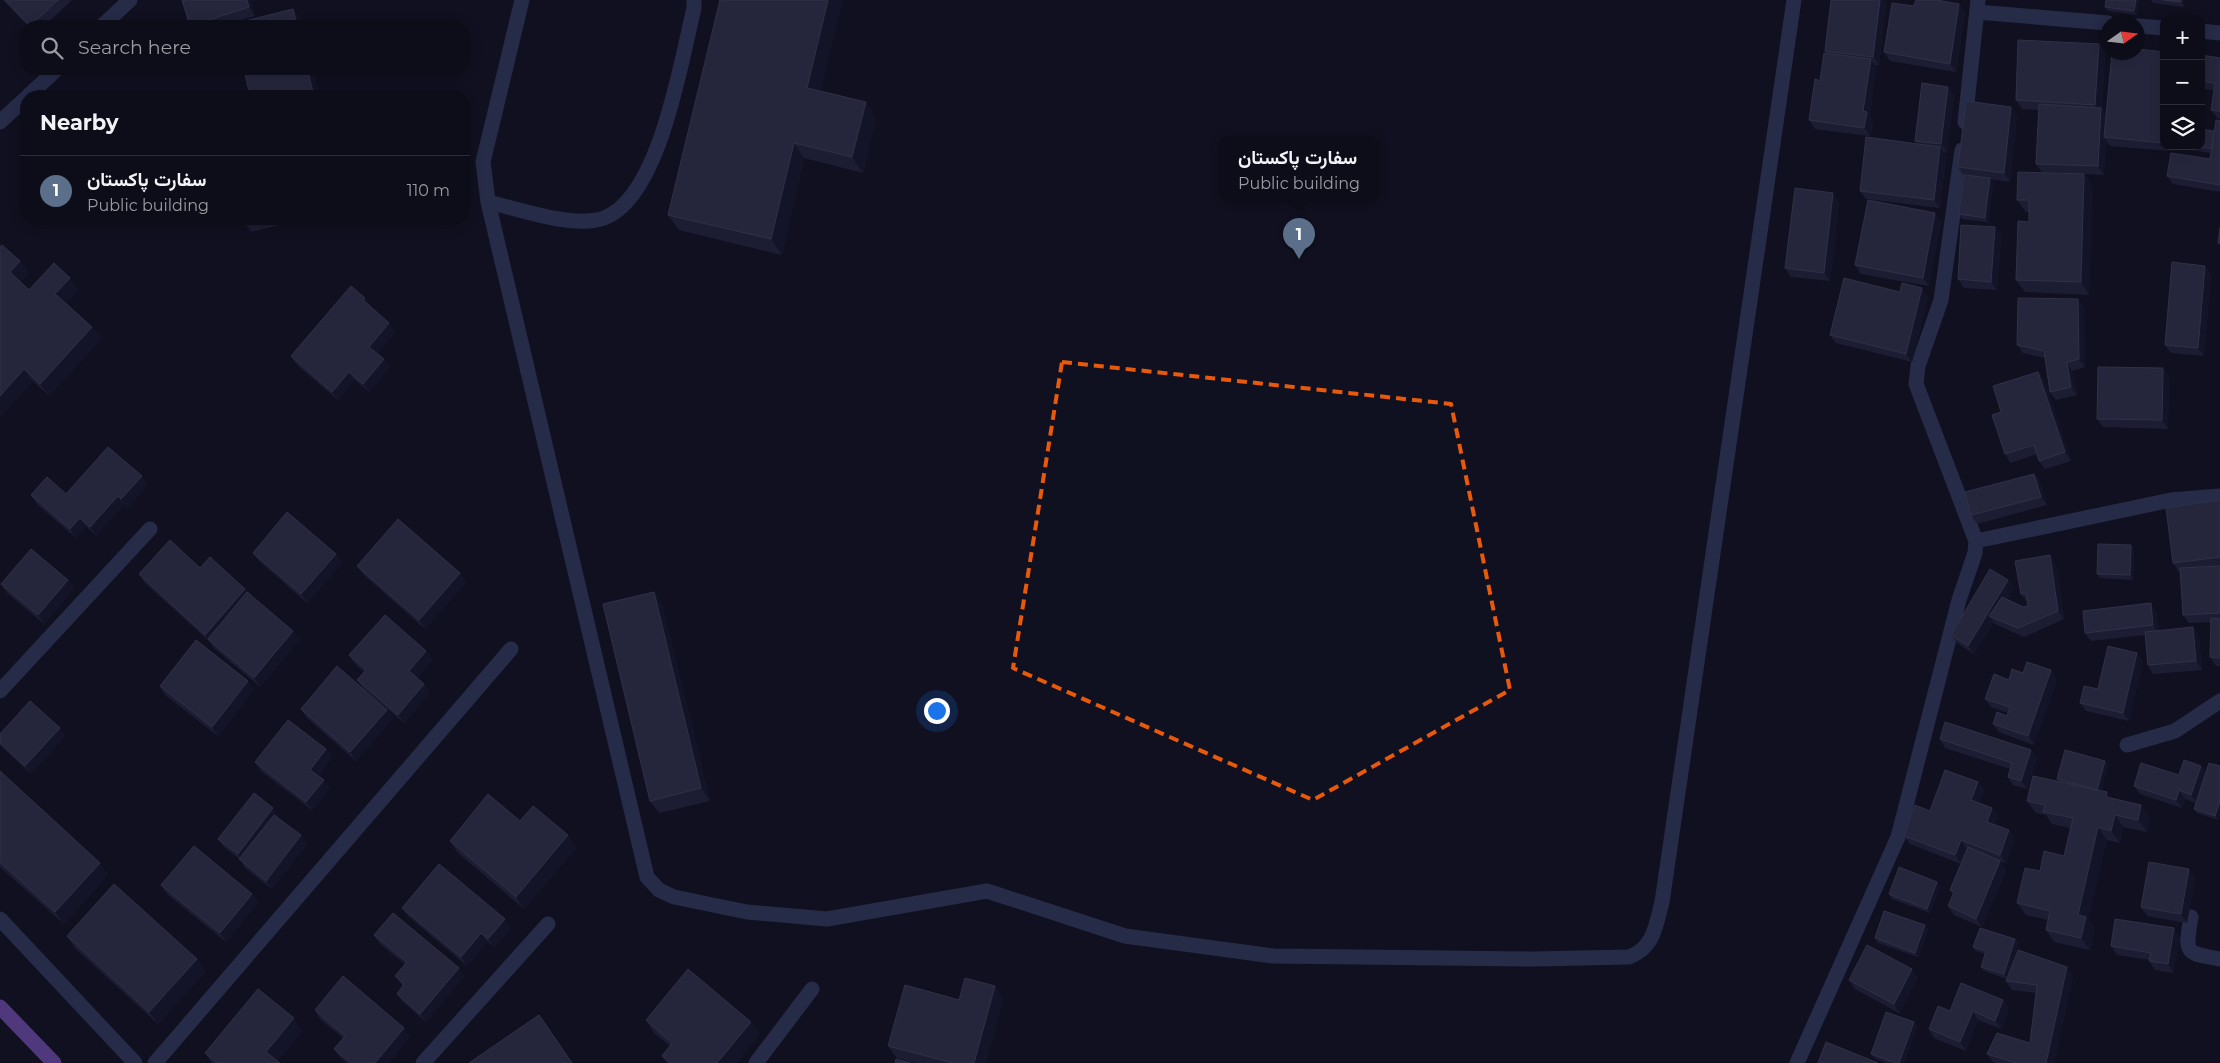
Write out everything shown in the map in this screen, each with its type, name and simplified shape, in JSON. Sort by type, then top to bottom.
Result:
[{"type":"main road","points":[[0,1007],[54,1063]]},
{"type":"street","points":[[108,20],[130,0]]},
{"type":"street","points":[[522,0],[483,162],[488,202],[648,877],[658,890],[674,897],[747,912],[828,918],[987,891],[1125,936],[1273,956],[1534,959],[1629,957],[1645,949],[1651,941],[1662,902],[1794,0]]},
{"type":"street","points":[[488,202],[570,221],[604,218],[622,206],[636,190],[660,144],[694,8],[694,0]]},
{"type":"street","points":[[1798,1063],[1898,837],[1959,600],[1975,553],[1976,541],[1916,384],[1918,366],[1941,300],[1960,161],[1977,6],[2100,22]]},
{"type":"street","points":[[2145,27],[2160,28]]},
{"type":"street","points":[[2205,31],[2220,33]]},
{"type":"street","points":[[34,90],[51,75]]},
{"type":"street","points":[[0,122],[20,103]]},
{"type":"street","points":[[1976,541],[2171,500],[2220,496]]},
{"type":"street","points":[[0,691],[150,529]]},
{"type":"street","points":[[155,1063],[511,649]]},
{"type":"street","points":[[2127,745],[2175,731],[2220,701]]},
{"type":"street","points":[[2191,917],[2187,940],[2188,948],[2194,955],[2220,959]]},
{"type":"street","points":[[0,919],[135,1063]]},
{"type":"street","points":[[423,1063],[548,924]]},
{"type":"street","points":[[756,1063],[812,989]]},
{"type":"highlighted area","points":[[1062,362],[1451,404],[1510,690],[1313,800],[1013,668]]},
{"type":"building","points":[[5,0],[58,0],[36,20],[24,20]]},
{"type":"building","points":[[182,0],[247,0],[249,7],[209,20],[188,20]]},
{"type":"building","points":[[720,0],[828,0],[807,88],[866,102],[852,157],[794,143],[771,239],[668,215]]},
{"type":"building","points":[[1831,0],[1880,0],[1873,57],[1825,51]]},
{"type":"building","points":[[1916,0],[1937,0],[1959,4],[1950,64],[1884,52],[1892,3],[1914,6]]},
{"type":"building","points":[[2106,0],[2136,0],[2134,11],[2105,7]]},
{"type":"building","points":[[2163,0],[2181,0],[2181,2]]},
{"type":"building","points":[[293,9],[296,20],[249,20]]},
{"type":"building","points":[[2018,40],[2099,44],[2095,105],[2016,100]]},
{"type":"building","points":[[2145,50],[2160,52],[2160,143],[2104,137],[2111,60],[2145,60]]},
{"type":"building","points":[[1824,53],[1871,59],[1863,111],[1867,112],[1864,128],[1809,120],[1815,79],[1820,81]]},
{"type":"building","points":[[2205,56],[2220,58],[2220,111],[2211,110],[2215,83],[2205,82]]},
{"type":"building","points":[[245,75],[309,75],[312,90],[249,90]]},
{"type":"building","points":[[1922,83],[1948,87],[1941,144],[1915,141]]},
{"type":"building","points":[[1966,101],[2011,107],[2004,173],[1958,167]]},
{"type":"building","points":[[2039,104],[2101,108],[2098,166],[2036,164]]},
{"type":"building","points":[[2216,120],[2220,121],[2220,185],[2167,176],[2171,153],[2210,159]]},
{"type":"building","points":[[2205,130],[2214,131],[2212,149],[2205,148]]},
{"type":"building","points":[[1866,137],[1940,147],[1934,200],[1860,191]]},
{"type":"building","points":[[2018,172],[2084,174],[2081,282],[2016,280],[2018,221],[2029,222],[2029,200],[2017,200]]},
{"type":"building","points":[[1964,175],[1990,178],[1985,218],[1959,214]]},
{"type":"building","points":[[1795,188],[1833,193],[1824,273],[1785,268]]},
{"type":"building","points":[[1868,200],[1935,213],[1923,278],[1855,265]]},
{"type":"building","points":[[1961,225],[1995,227],[1991,282],[1958,279]]},
{"type":"building","points":[[2,245],[20,261],[10,272],[29,290],[54,263],[70,278],[55,294],[92,327],[40,384],[24,369],[0,396],[0,247]]},
{"type":"building","points":[[2172,262],[2205,266],[2198,348],[2165,345]]},
{"type":"building","points":[[1844,278],[1900,292],[1902,283],[1922,288],[1906,354],[1830,335]]},
{"type":"building","points":[[351,286],[365,298],[363,300],[389,323],[369,347],[384,359],[363,384],[349,372],[332,392],[291,356]]},
{"type":"building","points":[[2018,298],[2078,299],[2079,359],[2067,362],[2071,387],[2050,392],[2044,351],[2017,345]]},
{"type":"building","points":[[2098,367],[2163,368],[2162,420],[2097,419]]},
{"type":"building","points":[[2038,372],[2065,452],[2039,461],[2034,445],[2005,454],[1992,415],[2001,412],[1993,386]]},
{"type":"building","points":[[108,447],[142,476],[121,499],[118,496],[90,527],[80,518],[70,529],[31,495],[47,477],[66,494]]},
{"type":"building","points":[[2034,474],[2041,497],[1971,515],[1965,492]]},
{"type":"building","points":[[2220,500],[2220,557],[2173,563],[2166,508]]},
{"type":"building","points":[[287,512],[336,554],[301,594],[253,553]]},
{"type":"building","points":[[398,519],[460,573],[419,620],[357,566]]},
{"type":"building","points":[[170,540],[200,568],[210,557],[245,589],[205,635],[139,574]]},
{"type":"building","points":[[2098,544],[2131,545],[2130,575],[2097,574]]},
{"type":"building","points":[[31,549],[68,580],[38,615],[1,584]]},
{"type":"building","points":[[2050,555],[2058,611],[2018,628],[1989,616],[2002,597],[2023,607],[2028,606],[2026,593],[2021,594],[2015,561]]},
{"type":"building","points":[[2220,566],[2220,613],[2183,615],[2180,568]]},
{"type":"building","points":[[1990,569],[2008,580],[1968,646],[1951,635]]},
{"type":"building","points":[[247,592],[293,631],[254,678],[208,639]]},
{"type":"building","points":[[654,592],[701,788],[650,801],[603,604]]},
{"type":"building","points":[[2151,603],[2153,625],[2085,633],[2083,611]]},
{"type":"building","points":[[385,615],[426,651],[409,671],[424,684],[398,715],[357,680],[366,670],[349,655]]},
{"type":"building","points":[[2211,618],[2220,619],[2220,658],[2210,657]]},
{"type":"building","points":[[2193,627],[2196,661],[2148,665],[2145,632]]},
{"type":"building","points":[[196,640],[248,681],[212,727],[160,686]]},
{"type":"building","points":[[2108,646],[2137,653],[2123,713],[2080,703],[2084,686],[2098,689]]},
{"type":"building","points":[[2027,662],[2051,670],[2028,736],[1993,724],[1997,712],[2007,716],[2010,707],[1985,699],[1994,674],[2009,680],[2012,669],[2023,673]]},
{"type":"building","points":[[337,666],[387,710],[350,752],[301,709]]},
{"type":"building","points":[[30,701],[60,728],[25,766],[0,743],[0,734]]},
{"type":"building","points":[[288,720],[326,749],[310,770],[324,780],[306,802],[255,762]]},
{"type":"building","points":[[1945,722],[2031,750],[2021,781],[2008,777],[2012,763],[1940,739]]},
{"type":"building","points":[[2065,750],[2105,761],[2097,790],[2057,779]]},
{"type":"building","points":[[2184,760],[2201,766],[2191,795],[2179,790],[2176,800],[2134,786],[2141,763],[2179,775]]},
{"type":"building","points":[[2209,763],[2220,766],[2220,801],[2215,816],[2194,809]]},
{"type":"building","points":[[1945,770],[1978,782],[1971,800],[1992,808],[1987,822],[2009,830],[2000,855],[1961,840],[1955,855],[1904,836],[1915,805],[1930,811]]},
{"type":"building","points":[[0,771],[100,863],[55,912],[0,862]]},
{"type":"building","points":[[2033,776],[2107,792],[2106,797],[2141,805],[2138,820],[2115,815],[2111,831],[2098,827],[2078,915],[2086,917],[2081,938],[2046,930],[2050,911],[2017,903],[2025,868],[2040,871],[2044,851],[2064,856],[2073,818],[2043,812],[2045,805],[2027,801]]},
{"type":"building","points":[[254,793],[273,808],[238,854],[218,839]]},
{"type":"building","points":[[488,794],[520,821],[533,806],[568,835],[516,897],[450,841]]},
{"type":"building","points":[[274,815],[301,835],[266,881],[239,859]]},
{"type":"building","points":[[194,846],[252,894],[220,933],[161,885]]},
{"type":"building","points":[[1968,847],[2000,861],[1976,919],[1948,906],[1954,892],[1950,890]]},
{"type":"building","points":[[2149,862],[2189,869],[2181,914],[2141,907]]},
{"type":"building","points":[[439,864],[505,919],[488,939],[481,933],[461,957],[402,908]]},
{"type":"building","points":[[1899,867],[1937,882],[1927,909],[1889,894]]},
{"type":"building","points":[[114,884],[197,959],[149,1012],[67,936]]},
{"type":"building","points":[[1884,911],[1925,925],[1915,953],[1875,938]]},
{"type":"building","points":[[393,913],[459,968],[420,1014],[397,994],[404,984],[395,976],[407,962],[374,935]]},
{"type":"building","points":[[2115,919],[2174,928],[2168,964],[2149,961],[2151,953],[2111,946]]},
{"type":"building","points":[[1980,928],[2015,939],[2004,974],[1981,967],[1986,951],[1973,947]]},
{"type":"building","points":[[1867,945],[1912,969],[1894,1004],[1849,980]]},
{"type":"building","points":[[2018,950],[2067,967],[2046,1063],[2016,1063],[1987,1054],[1997,1033],[2030,1043],[2037,985],[2006,981]]},
{"type":"building","points":[[688,969],[751,1022],[717,1063],[671,1063],[662,1056],[672,1043],[646,1020]]},
{"type":"building","points":[[343,976],[404,1028],[375,1063],[351,1063],[334,1049],[345,1036],[315,1010]]},
{"type":"building","points":[[965,978],[995,986],[974,1063],[953,1063],[888,1046],[905,985],[959,1000]]},
{"type":"building","points":[[1961,983],[2003,1000],[1995,1021],[1973,1011],[1960,1042],[1929,1029],[1938,1006],[1950,1011]]},
{"type":"building","points":[[258,989],[294,1018],[266,1052],[280,1063],[217,1063],[205,1053]]},
{"type":"building","points":[[1886,1012],[1914,1022],[1899,1063],[1871,1054]]},
{"type":"building","points":[[539,1015],[572,1063],[469,1063]]},
{"type":"building","points":[[1826,1042],[1878,1063],[1818,1063]]},
{"type":"building","points":[[896,1059],[911,1063],[895,1063]]},
{"type":"place","name":"سفارت پاکستان","points":[[1299,259]]}]
